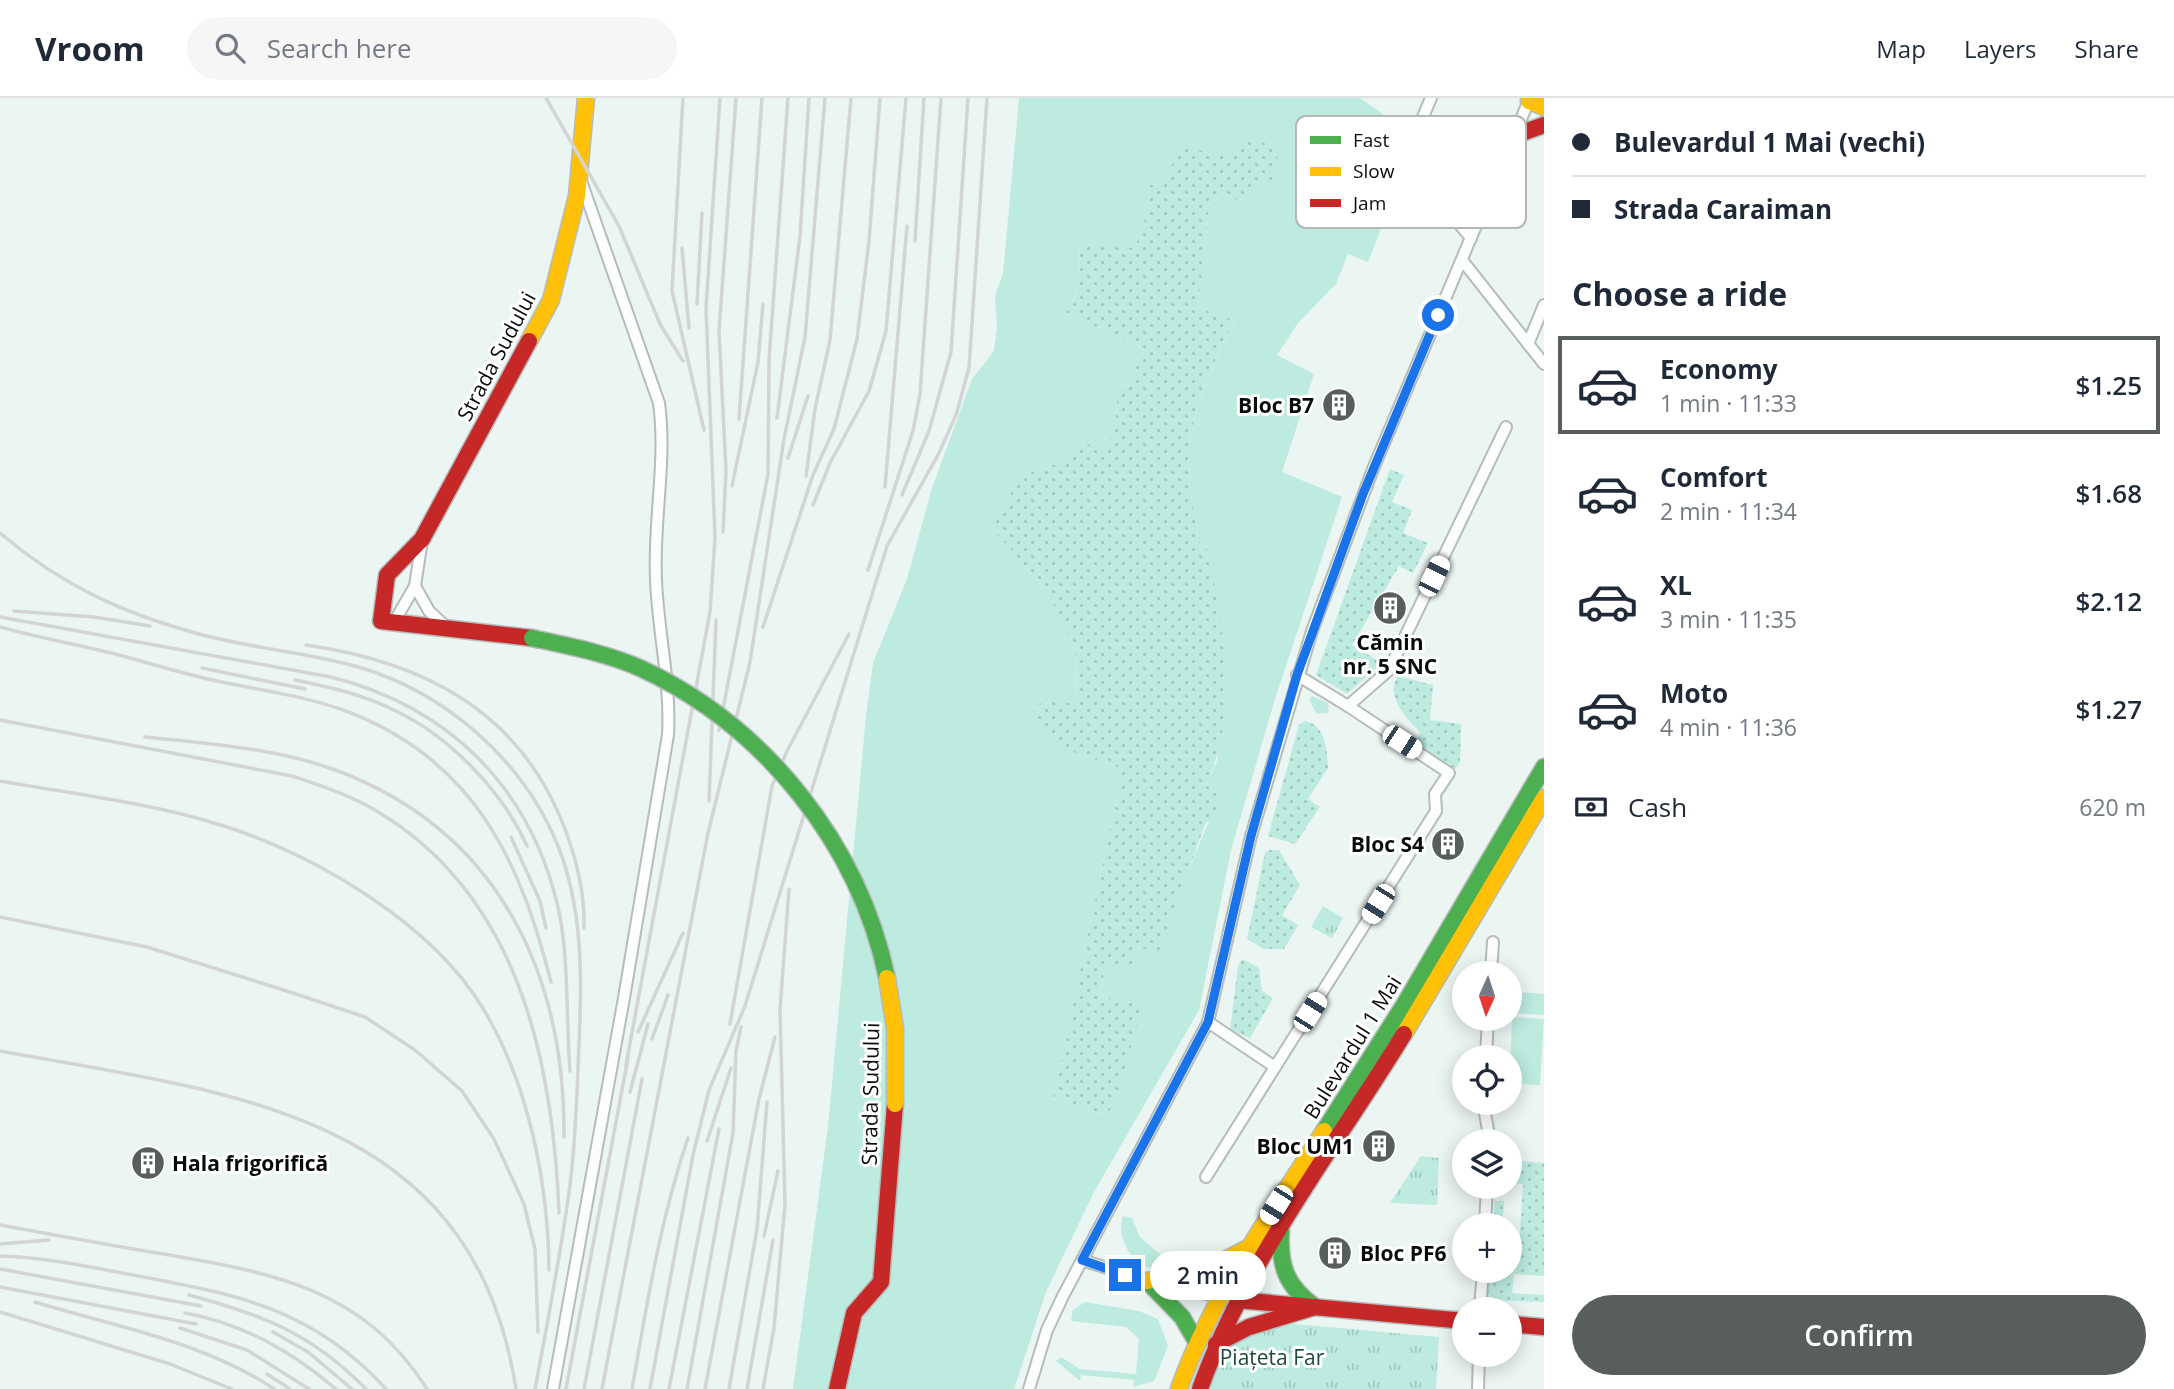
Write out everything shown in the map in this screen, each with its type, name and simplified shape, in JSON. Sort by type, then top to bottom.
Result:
[{"type":"street","name":"Strada Sudului","points":[[388,622],[387,575],[422,539],[551,300],[580,178],[586,98]]},
{"type":"street","points":[[1423,116],[1431,98]]},
{"type":"street","points":[[1526,132],[1544,125]]},
{"type":"street","points":[[553,1389],[626,985],[668,735],[669,702],[656,580],[664,436],[659,403],[580,178]]},
{"type":"street","points":[[1463,228],[1471,238]]},
{"type":"street","points":[[1029,1389],[1047,1330],[1208,1022],[1251,836],[1297,675],[1373,469],[1475,228]]},
{"type":"street","points":[[1462,260],[1544,364]]},
{"type":"street","points":[[1528,344],[1544,305]]},
{"type":"street","points":[[1348,706],[1389,670],[1506,427]]},
{"type":"street","name":"Strada Sudului","points":[[388,622],[415,586],[422,539]]},
{"type":"street","points":[[415,586],[429,611],[446,627]]},
{"type":"street","name":"Strada Sudului","points":[[388,622],[531,638],[585,650],[641,669],[700,702],[758,747],[806,800],[833,838],[863,899],[884,961],[892,1004],[895,1104],[881,1282],[854,1313],[837,1389]]},
{"type":"street","points":[[1206,1177],[1436,811],[1436,794],[1450,773],[1297,675]]},
{"type":"street","name":"Bulevardul 1 Mai","points":[[1179,1389],[1196,1341],[1219,1297],[1404,1005],[1544,767]]},
{"type":"street","name":"Bulevardul 1 Mai","points":[[1200,1389],[1216,1344],[1238,1300],[1419,1013],[1544,799]]},
{"type":"street","points":[[1492,961],[1493,942]]},
{"type":"street","points":[[1208,1022],[1275,1067]]},
{"type":"street","points":[[1281,1230],[1281,1262],[1285,1280],[1291,1290],[1315,1307]]},
{"type":"street","points":[[1147,1281],[1210,1268],[1249,1247]]},
{"type":"street","points":[[1082,1260],[1147,1281],[1219,1297],[1452,1320]]},
{"type":"street","points":[[1147,1281],[1182,1317],[1196,1341]]},
{"type":"street","points":[[1216,1344],[1249,1327],[1315,1307]]},
{"type":"street","points":[[1522,1325],[1544,1327]]},
{"type":"street","points":[[1478,1389],[1479,1367]]},
{"type":"green space","points":[[1019,98],[1360,98],[1386,116],[1296,116],[1296,228],[1381,228],[1368,262],[1348,254],[1336,284],[1298,323],[1277,355],[1314,374],[1282,472],[1342,497],[1275,699],[1231,850],[1199,1010],[1094,1192],[1046,1292],[1014,1389],[793,1389],[828,1126],[873,663],[907,579],[932,488],[972,379],[994,351],[997,328],[995,296],[1003,273]],"holes":[[[1237,156],[1248,200],[1210,198],[1198,308],[1234,321],[1202,395],[1189,455],[1190,484],[1200,545],[1207,549],[1223,635],[1217,761],[1206,785],[1224,791],[1187,874],[1166,913],[1136,948],[1106,962],[1100,996],[1142,1005],[1106,1116],[1053,1099],[1123,769],[1070,751],[1071,704],[1076,698],[1076,667],[1069,633],[1040,585],[992,529],[1020,476],[1105,448],[1115,430],[1118,385],[1133,384],[1140,346],[1066,313],[1077,288],[1079,245],[1135,249],[1150,205],[1149,185],[1166,184]]]},
{"type":"green space","points":[[1243,139],[1279,146],[1274,181],[1252,180],[1248,200],[1210,198],[1198,308],[1234,320],[1202,395],[1189,454],[1192,501],[1200,544],[1207,549],[1213,578],[1226,668],[1223,728],[1217,757],[1206,785],[1224,791],[1213,820],[1206,822],[1159,950],[1135,948],[1131,967],[1106,963],[1100,996],[1142,1005],[1120,1087],[1107,1116],[1053,1099],[1123,769],[1070,751],[1032,713],[1045,698],[1071,704],[1076,698],[1074,649],[1069,633],[1051,601],[1028,569],[992,529],[1020,476],[1062,462],[1084,444],[1105,447],[1115,430],[1118,385],[1133,384],[1140,346],[1066,313],[1077,289],[1079,244],[1135,248],[1150,205],[1149,185],[1166,184],[1178,147],[1236,156]]},
{"type":"green space","points":[[1390,469],[1404,475],[1392,502],[1412,510],[1403,533],[1428,543],[1413,573],[1399,566],[1352,645],[1382,663],[1347,694],[1316,675]]},
{"type":"green space","points":[[1398,676],[1433,685],[1430,720],[1461,724],[1460,762],[1455,769],[1415,743],[1420,732],[1395,699],[1394,683]]},
{"type":"green space","points":[[1312,696],[1328,703],[1329,713],[1317,714],[1309,700]]},
{"type":"green space","points":[[1305,721],[1312,723],[1321,733],[1326,747],[1328,768],[1308,799],[1320,807],[1295,844],[1268,836],[1299,725]]},
{"type":"green space","points":[[1279,850],[1300,885],[1282,915],[1298,925],[1284,949],[1264,949],[1247,939],[1265,853]]},
{"type":"green space","points":[[1323,906],[1343,918],[1332,938],[1311,927]]},
{"type":"green space","points":[[1242,959],[1259,968],[1262,991],[1273,998],[1250,1038],[1230,1030],[1238,966]]},
{"type":"green space","points":[[1522,992],[1544,994],[1544,1015],[1522,1014]]},
{"type":"green space","points":[[1522,1018],[1544,1019],[1540,1085],[1522,1084],[1522,1045],[1511,1045],[1512,1031],[1522,1031]]},
{"type":"green space","points":[[1421,1156],[1439,1158],[1437,1205],[1390,1203]]},
{"type":"green space","points":[[1522,1161],[1544,1163],[1544,1276],[1522,1275]]},
{"type":"green space","points":[[1495,1201],[1504,1201],[1503,1213],[1494,1213]]},
{"type":"green space","points":[[1123,1216],[1132,1218],[1140,1237],[1167,1260],[1165,1266],[1147,1267],[1131,1255],[1122,1236]]},
{"type":"green space","points":[[1488,1283],[1513,1283],[1512,1293],[1544,1295],[1544,1302],[1522,1301],[1522,1297],[1487,1297]]},
{"type":"green space","points":[[1085,1302],[1139,1311],[1158,1319],[1168,1346],[1154,1381],[1133,1387],[1134,1380],[1081,1375],[1080,1381],[1056,1361],[1061,1357],[1080,1369],[1136,1374],[1139,1339],[1126,1327],[1071,1321],[1073,1310]]},
{"type":"green space","name":"Piațeta Far","points":[[1283,1323],[1439,1337],[1436,1389],[1210,1389],[1220,1361],[1240,1336]]},
{"type":"railway","points":[[546,98],[619,226],[660,324],[683,361]]},
{"type":"railway","points":[[683,98],[672,291],[704,430]]},
{"type":"railway","points":[[626,1065],[710,612],[715,538],[706,308],[720,98]]},
{"type":"railway","points":[[723,532],[726,470],[719,331],[736,98]]},
{"type":"railway","points":[[739,419],[762,98]]},
{"type":"railway","points":[[719,730],[768,474],[769,360],[788,98]]},
{"type":"railway","points":[[777,418],[800,236],[809,98]]},
{"type":"railway","points":[[602,1389],[708,833],[750,662],[784,439],[805,337],[825,98]]},
{"type":"railway","points":[[806,476],[815,409],[830,340],[851,98]]},
{"type":"railway","points":[[763,627],[813,475],[834,429],[857,339],[869,241],[880,98]]},
{"type":"railway","points":[[813,505],[830,463],[869,391],[886,331],[906,98]]},
{"type":"railway","points":[[915,241],[924,98]]},
{"type":"railway","points":[[868,570],[913,431],[920,394],[941,98]]},
{"type":"railway","points":[[902,495],[929,431],[951,352],[968,98]]},
{"type":"railway","points":[[650,1389],[693,1155],[709,1090],[745,1006],[887,546],[939,453],[956,415],[969,368],[987,98]]},
{"type":"railway","points":[[697,304],[702,213]]},
{"type":"railway","points":[[885,487],[907,226]]},
{"type":"railway","points":[[682,248],[689,328]]},
{"type":"railway","points":[[732,486],[758,362],[763,304]]},
{"type":"railway","points":[[788,458],[808,396]]},
{"type":"railway","points":[[0,533],[69,582],[144,617],[218,639],[355,666],[388,677],[419,692],[449,711],[502,757],[543,814],[558,846],[572,894],[579,944],[580,994],[572,1168],[535,1389]]},
{"type":"railway","points":[[14,611],[94,617],[150,626]]},
{"type":"railway","points":[[0,617],[331,677],[373,691],[412,709],[447,731],[478,758],[505,789],[527,825],[545,864],[562,926],[570,1071]]},
{"type":"railway","points":[[709,801],[716,620]]},
{"type":"railway","points":[[0,627],[205,678],[314,701],[346,711],[390,731],[427,756],[458,785],[485,818],[524,895],[551,982]]},
{"type":"railway","points":[[730,1024],[772,786],[787,751],[849,634]]},
{"type":"railway","points":[[306,645],[390,664],[429,680],[464,700],[495,724],[523,753],[546,788],[565,829],[579,877],[584,928]]},
{"type":"railway","points":[[202,668],[305,689]]},
{"type":"railway","points":[[295,680],[373,701],[398,712],[437,736],[490,787],[517,826],[527,846]]},
{"type":"railway","points":[[0,720],[292,776],[370,807],[427,848],[466,890],[496,937],[519,988],[536,1042],[548,1098],[559,1213]]},
{"type":"railway","points":[[145,737],[242,748],[315,763],[394,798],[441,831],[481,871],[512,916],[535,966],[552,1020],[561,1077],[564,1137]]},
{"type":"railway","points":[[0,781],[169,811],[260,839],[297,855],[370,897],[435,949],[462,979],[484,1010],[513,1070],[524,1102],[540,1169],[549,1270]]},
{"type":"railway","points":[[511,837],[540,901],[546,928]]},
{"type":"railway","points":[[763,1389],[774,1328],[785,1204],[780,1009],[789,889]]},
{"type":"railway","points":[[0,917],[147,947],[290,992],[365,1017],[415,1050],[462,1091],[494,1139],[524,1204],[535,1249],[538,1332]]},
{"type":"railway","points":[[638,1032],[683,933]]},
{"type":"railway","points":[[652,1039],[668,995]]},
{"type":"railway","points":[[630,1092],[648,1024]]},
{"type":"railway","points":[[687,1389],[733,1133],[736,1051],[741,1027]]},
{"type":"railway","points":[[705,1389],[759,1099],[775,1037]]},
{"type":"railway","points":[[0,1051],[170,1082],[252,1103],[327,1131],[394,1171],[449,1224],[491,1296],[516,1389]]},
{"type":"railway","points":[[566,1389],[628,1058]]},
{"type":"railway","points":[[707,1141],[731,1068]]},
{"type":"railway","points":[[584,1389],[642,1079]]},
{"type":"railway","points":[[729,1389],[757,1229],[767,1102]]},
{"type":"railway","points":[[669,1389],[719,1129]]},
{"type":"railway","points":[[632,1389],[662,1231],[688,1138]]},
{"type":"railway","points":[[764,1236],[778,1171]]},
{"type":"railway","points":[[0,1225],[242,1269],[278,1278],[312,1291],[344,1307],[374,1328],[402,1355],[427,1389]]},
{"type":"railway","points":[[0,1244],[49,1240]]},
{"type":"railway","points":[[747,1389],[773,1240]]},
{"type":"railway","points":[[0,1256],[50,1260],[205,1289],[239,1298],[301,1322],[358,1362],[386,1389]]},
{"type":"railway","points":[[0,1269],[201,1306]]},
{"type":"railway","points":[[0,1287],[196,1324]]},
{"type":"railway","points":[[189,1295],[240,1310],[285,1328],[326,1353],[366,1389]]},
{"type":"railway","points":[[35,1302],[189,1347],[219,1359],[274,1389]]},
{"type":"railway","points":[[0,1312],[170,1364],[232,1389]]},
{"type":"railway","points":[[185,1313],[227,1324],[266,1341],[302,1363],[336,1389]]},
{"type":"railway","points":[[180,1328],[247,1350],[309,1389]]},
{"type":"railway","points":[[273,1332],[308,1352],[352,1389]]},
{"type":"railway","points":[[267,1374],[290,1389]]},
{"type":"traffic: fast","points":[[532,638],[600,654],[640,668],[685,692],[727,722],[765,756],[800,794],[829,836],[854,881],[873,929],[887,978]]},
{"type":"traffic: fast","points":[[1324,1131],[1404,1005],[1544,767]]},
{"type":"traffic: fast","points":[[1281,1231],[1281,1255],[1286,1274],[1297,1291],[1315,1307]]},
{"type":"traffic: fast","points":[[1147,1281],[1182,1317],[1196,1341]]},
{"type":"traffic: slow","points":[[529,341],[551,300],[577,196],[586,98]]},
{"type":"traffic: slow","points":[[1529,101],[1544,107]]},
{"type":"traffic: slow","points":[[1404,1034],[1544,798]]},
{"type":"traffic: slow","points":[[887,978],[895,1028],[895,1104]]},
{"type":"traffic: slow","points":[[1179,1389],[1225,1288],[1324,1131]]},
{"type":"traffic: slow","points":[[1147,1281],[1210,1268],[1246,1249]]},
{"type":"traffic: jam","points":[[1526,132],[1544,125]]},
{"type":"traffic: jam","points":[[529,341],[422,539],[387,575],[381,621],[532,638]]},
{"type":"traffic: jam","points":[[1200,1389],[1219,1341],[1266,1251],[1404,1034]]},
{"type":"traffic: jam","points":[[837,1389],[854,1313],[881,1282],[895,1104]]},
{"type":"traffic: jam","points":[[1238,1300],[1452,1320]]},
{"type":"traffic: jam","points":[[1216,1344],[1249,1327],[1315,1307]]},
{"type":"traffic: jam","points":[[1522,1325],[1544,1327]]},
{"type":"place","name":"Bloc B7","points":[[1339,405]]},
{"type":"place","name":"Cămin nr. 5 SNC","points":[[1390,608]]},
{"type":"place","name":"Bloc S4","points":[[1448,844]]},
{"type":"place","name":"Bloc UM1","points":[[1379,1146]]},
{"type":"place","name":"Hala frigorifică","points":[[148,1163]]},
{"type":"place","name":"Bloc PF6","points":[[1335,1253]]},
{"type":"route","points":[[1125,1275],[1082,1260],[1105,1212],[1208,1022],[1251,836],[1297,675],[1363,494],[1438,315]]}]
